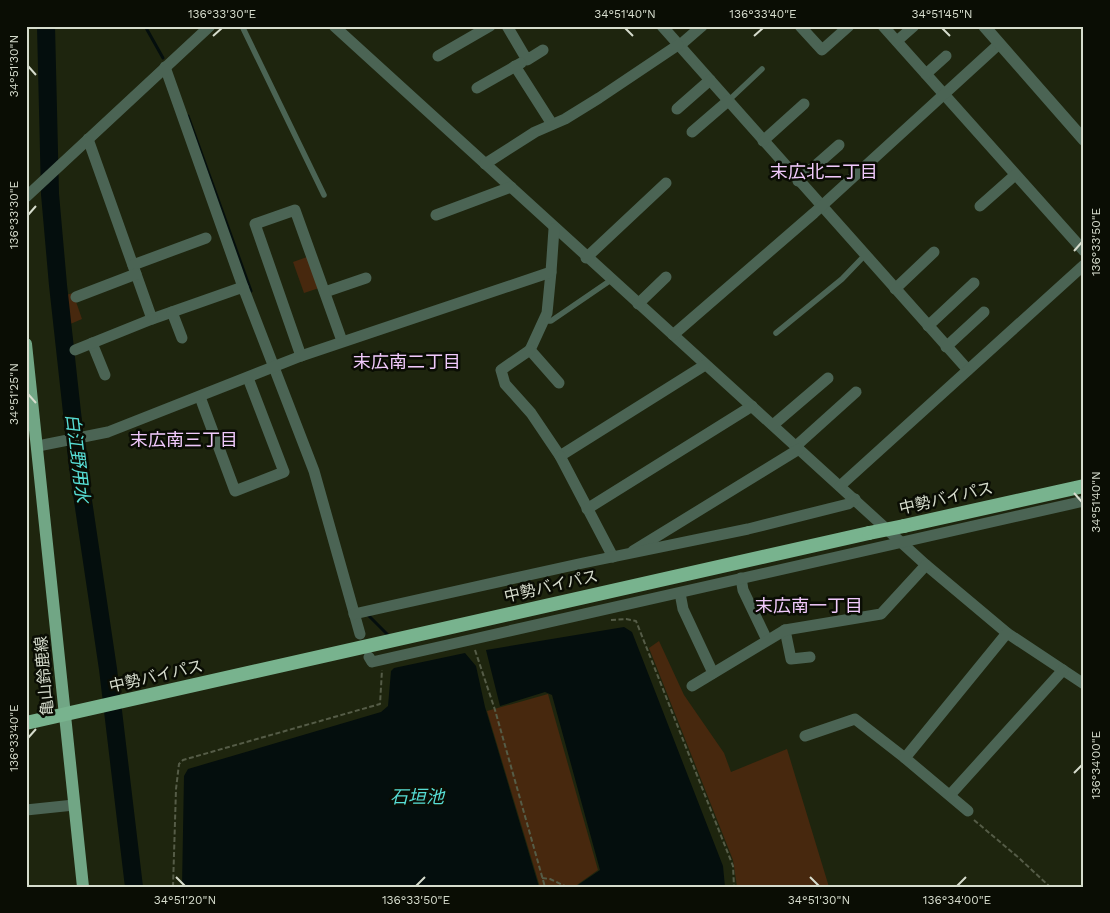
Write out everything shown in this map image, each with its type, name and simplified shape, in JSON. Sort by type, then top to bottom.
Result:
[{"type":"highway","name":"中勢バイパス","points":[[26,723],[1084,486]]},
{"type":"main road","name":"亀山鈴鹿線","points":[[26,344],[83,887]]},
{"type":"street","points":[[26,197],[210,26]]},
{"type":"street","points":[[334,26],[511,187],[554,229],[926,565],[1007,633],[1084,684]]},
{"type":"street","points":[[438,56],[490,26]]},
{"type":"street","points":[[507,26],[526,60]]},
{"type":"street","points":[[662,26],[968,370]]},
{"type":"street","points":[[485,164],[599,98],[679,45],[702,26]]},
{"type":"street","points":[[800,26],[822,50],[849,26]]},
{"type":"street","points":[[883,26],[1084,251]]},
{"type":"street","points":[[897,41],[914,26]]},
{"type":"street","points":[[987,27],[999,44],[1084,140]]},
{"type":"street","points":[[673,335],[999,44]]},
{"type":"street","points":[[477,88],[543,50]]},
{"type":"street","points":[[926,74],[946,56]]},
{"type":"street","points":[[516,66],[552,124]]},
{"type":"street","points":[[165,68],[242,287],[277,366],[314,471],[360,634]]},
{"type":"street","points":[[677,109],[710,80]]},
{"type":"street","points":[[692,132],[728,101]]},
{"type":"street","points":[[763,141],[804,104]]},
{"type":"street","points":[[88,139],[152,319]]},
{"type":"street","points":[[798,181],[839,145]]},
{"type":"street","points":[[980,206],[1015,175]]},
{"type":"street","points":[[586,258],[666,183]]},
{"type":"street","points":[[436,215],[511,187]]},
{"type":"street","points":[[301,356],[255,224],[295,210],[342,341]]},
{"type":"street","points":[[554,229],[547,314],[530,350],[501,370],[505,384],[531,413],[560,456],[613,557]]},
{"type":"street","points":[[76,297],[134,269],[206,238]]},
{"type":"street","points":[[895,288],[934,252]]},
{"type":"street","points":[[840,486],[1084,265]]},
{"type":"street","points":[[38,446],[82,439],[108,432],[342,341],[551,272]]},
{"type":"street","points":[[638,304],[666,277]]},
{"type":"street","points":[[325,292],[366,278]]},
{"type":"street","points":[[928,326],[974,284]]},
{"type":"street","points":[[75,350],[152,319],[242,287]]},
{"type":"street","points":[[172,312],[182,338]]},
{"type":"street","points":[[946,347],[984,312]]},
{"type":"street","points":[[92,343],[105,376]]},
{"type":"street","points":[[530,350],[559,383]]},
{"type":"street","points":[[560,456],[705,365]]},
{"type":"street","points":[[200,397],[235,491],[284,472],[248,378]]},
{"type":"street","points":[[773,426],[828,378]]},
{"type":"street","points":[[628,554],[798,448],[856,392]]},
{"type":"street","points":[[587,509],[752,406]]},
{"type":"street","points":[[354,614],[748,529],[848,504],[855,499]]},
{"type":"street","points":[[369,657],[372,662],[1084,501]]},
{"type":"street","points":[[692,686],[785,630],[881,614],[926,565]]},
{"type":"street","points":[[741,578],[743,590],[767,640]]},
{"type":"street","points":[[680,593],[683,609],[714,673]]},
{"type":"street","points":[[785,630],[792,660],[810,657]]},
{"type":"street","points":[[905,758],[1007,633]]},
{"type":"street","points":[[950,796],[1063,670]]},
{"type":"street","points":[[805,736],[854,719],[905,758],[968,811]]},
{"type":"street","points":[[26,810],[74,805]]},
{"type":"lane","points":[[242,26],[324,195]]},
{"type":"lane","points":[[728,101],[762,69]]},
{"type":"lane","points":[[776,333],[842,279],[865,256]]},
{"type":"lane","points":[[544,321],[551,321],[611,280]]},
{"type":"path","points":[[609,620],[626,618],[636,621],[732,866],[734,887]]},
{"type":"path","points":[[472,643],[479,658],[495,710],[545,887]]},
{"type":"path","points":[[173,887],[176,789],[179,764],[183,760],[380,704],[383,668]]},
{"type":"path","points":[[968,811],[968,815],[1049,886]]},
{"type":"path","points":[[542,878],[550,879],[567,887]]},
{"type":"shaded area","points":[[307,257],[319,288],[304,293],[293,262]]},
{"type":"shaded area","points":[[73,293],[82,319],[68,325],[66,295]]},
{"type":"shaded area","points":[[659,641],[684,695],[724,753],[731,772],[787,749],[829,887],[737,887],[733,860],[649,648]]},
{"type":"shaded area","points":[[548,694],[598,870],[574,887],[540,887],[487,711]]},
{"type":"water","points":[[624,627],[632,632],[723,866],[725,887],[578,887],[578,885],[600,870],[552,695],[545,692],[500,706],[486,650]]},
{"type":"water","name":"石垣池","points":[[465,653],[476,666],[485,707],[539,887],[182,887],[184,776],[188,769],[381,712],[388,706],[391,671],[394,668]]},
{"type":"waterway","name":"白江野用水","points":[[46,26],[50,194],[58,285],[78,467],[108,669],[134,887]]},
{"type":"waterway","points":[[145,26],[163,58]]},
{"type":"waterway","points":[[188,116],[251,291]]},
{"type":"waterway","points":[[366,613],[390,637]]},
{"type":"district","name":"末広北二丁目","points":[[824,171]]},
{"type":"district","name":"末広南二丁目","points":[[407,361]]},
{"type":"district","name":"末広南三丁目","points":[[184,439]]},
{"type":"district","name":"末広南一丁目","points":[[809,605]]}]
